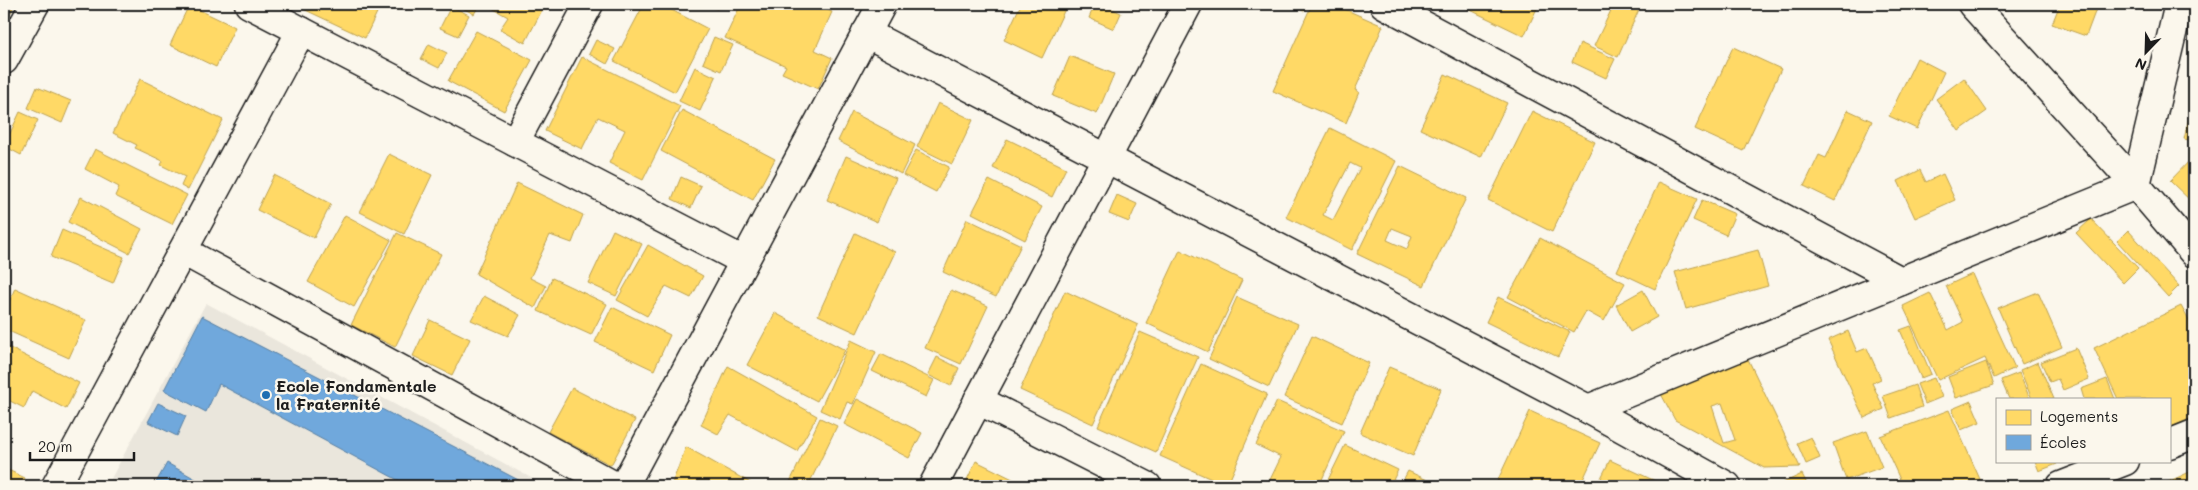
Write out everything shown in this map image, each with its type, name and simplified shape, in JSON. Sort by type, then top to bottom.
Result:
[{"type":"street","points":[[4,60],[35,4]]},
{"type":"street","points":[[249,4],[744,261]]},
{"type":"street","points":[[515,142],[589,4]]},
{"type":"street","points":[[624,486],[882,4]]},
{"type":"street","points":[[933,486],[1188,4]]},
{"type":"street","points":[[1384,4],[1901,281]]},
{"type":"street","points":[[1972,4],[2136,185],[2194,253]]},
{"type":"street","points":[[2136,185],[2179,4]]},
{"type":"street","points":[[56,486],[301,31]]},
{"type":"street","points":[[866,33],[1588,409],[1727,486]]},
{"type":"street","points":[[1588,409],[2136,185]]},
{"type":"street","points":[[183,251],[615,486]]},
{"type":"street","points":[[978,400],[1147,486]]},
{"type":"street","points":[[2170,444],[2194,434]]},
{"type":"street","points":[[2061,486],[2122,462]]},
{"type":"shaded area","name":"Ecole Fondamentale la Fraternité","points":[[206,303],[546,486],[107,486]]},
{"type":"building: Logements","points":[[4,4],[15,4],[4,25]]},
{"type":"building: Logements","points":[[298,4],[381,4],[365,38],[297,6]]},
{"type":"building: Logements","points":[[455,4],[480,4],[474,14]]},
{"type":"building: Logements","points":[[485,4],[531,4],[542,10],[525,43],[500,29],[508,17]]},
{"type":"building: Logements","points":[[644,4],[660,4],[708,29],[675,92],[614,61]]},
{"type":"building: Logements","points":[[704,4],[719,4],[717,9]]},
{"type":"building: Logements","points":[[741,4],[814,4],[832,12],[815,50],[832,58],[818,89],[782,73],[786,66],[725,38]]},
{"type":"building: Logements","points":[[1021,4],[1054,4],[1065,9],[1042,58],[1004,40]]},
{"type":"building: Logements","points":[[1095,4],[1101,4],[1121,13],[1114,29],[1089,18]]},
{"type":"building: Logements","points":[[1289,4],[1308,4],[1304,11]]},
{"type":"building: Logements","points":[[1312,4],[1333,4],[1383,26],[1355,90],[1359,92],[1346,123],[1273,91]]},
{"type":"building: Logements","points":[[1458,4],[1539,4],[1524,36]]},
{"type":"building: Logements","points":[[1614,4],[1641,5],[1618,57],[1594,46]]},
{"type":"building: Logements","points":[[2060,4],[2098,4],[2086,36],[2052,24]]},
{"type":"building: Logements","points":[[189,5],[235,27],[216,67],[170,45]]},
{"type":"building: Logements","points":[[451,6],[469,15],[458,36],[440,28]]},
{"type":"building: Logements","points":[[476,31],[532,60],[504,111],[448,81]]},
{"type":"building: Logements","points":[[714,37],[733,45],[721,71],[703,63]]},
{"type":"building: Logements","points":[[596,40],[615,49],[607,64],[589,54]]},
{"type":"building: Logements","points":[[1580,43],[1615,59],[1606,78],[1572,62]]},
{"type":"building: Logements","points":[[429,44],[447,53],[439,68],[421,59]]},
{"type":"building: Logements","points":[[1733,47],[1781,69],[1743,151],[1695,129]]},
{"type":"building: Logements","points":[[1070,56],[1114,74],[1097,114],[1053,96]]},
{"type":"building: Logements","points":[[582,57],[680,106],[643,180],[609,163],[625,130],[598,117],[582,149],[545,131]]},
{"type":"building: Logements","points":[[1917,58],[1944,72],[1917,129],[1889,116]]},
{"type":"building: Logements","points":[[695,67],[716,77],[700,111],[679,101]]},
{"type":"building: Logements","points":[[1445,74],[1507,103],[1481,157],[1420,129]]},
{"type":"building: Logements","points":[[1964,78],[1987,111],[1959,131],[1936,99]]},
{"type":"building: Logements","points":[[140,79],[223,120],[188,190],[181,186],[185,177],[161,165],[163,161],[135,148],[137,145],[113,133]]},
{"type":"building: Logements","points":[[37,87],[71,101],[62,123],[28,108]]},
{"type":"building: Logements","points":[[2194,97],[2194,141],[2184,139]]},
{"type":"building: Logements","points":[[938,103],[973,120],[952,164],[917,147]]},
{"type":"building: Logements","points":[[682,110],[775,159],[753,200],[661,151]]},
{"type":"building: Logements","points":[[1848,110],[1872,121],[1835,201],[1804,186],[1819,155],[1826,158]]},
{"type":"building: Logements","points":[[1532,111],[1595,142],[1552,232],[1488,200]]},
{"type":"building: Logements","points":[[20,112],[38,120],[21,155],[4,146]]},
{"type":"building: Logements","points":[[852,112],[915,145],[901,174],[838,141]]},
{"type":"building: Logements","points":[[1330,128],[1396,161],[1352,250],[1286,217]],"holes":[[[1350,163],[1360,168],[1333,220],[1323,215]]]},
{"type":"building: Logements","points":[[1007,139],[1066,168],[1052,197],[993,168]]},
{"type":"building: Logements","points":[[95,149],[187,195],[172,224],[115,196],[119,187],[85,169]]},
{"type":"building: Logements","points":[[916,150],[949,167],[936,192],[903,175]]},
{"type":"building: Logements","points":[[389,154],[432,175],[404,234],[360,212]]},
{"type":"building: Logements","points":[[846,156],[896,178],[877,222],[827,200]]},
{"type":"building: Logements","points":[[2194,156],[2194,204],[2170,181]]},
{"type":"building: Logements","points":[[1400,166],[1466,198],[1424,286],[1357,254]],"holes":[[[1392,228],[1412,236],[1407,249],[1387,240]]]},
{"type":"building: Logements","points":[[1920,170],[1926,182],[1943,174],[1955,200],[1915,218],[1898,181]]},
{"type":"building: Logements","points":[[274,175],[331,204],[314,238],[257,210]]},
{"type":"building: Logements","points":[[681,177],[701,186],[691,208],[672,199]]},
{"type":"building: Logements","points":[[989,180],[1042,207],[1025,240],[972,213]]},
{"type":"building: Logements","points":[[1659,182],[1697,199],[1655,289],[1617,271]]},
{"type":"building: Logements","points":[[517,183],[583,215],[572,243],[550,235],[530,278],[546,286],[535,308],[476,274]]},
{"type":"building: Logements","points":[[1117,195],[1137,204],[1129,222],[1109,214]]},
{"type":"building: Logements","points":[[81,197],[142,229],[129,253],[68,222]]},
{"type":"building: Logements","points":[[1702,200],[1735,214],[1726,235],[1693,220]]},
{"type":"building: Logements","points":[[345,215],[391,240],[354,307],[308,282]]},
{"type":"building: Logements","points":[[967,219],[1021,245],[996,297],[943,272]]},
{"type":"building: Logements","points":[[2091,219],[2138,268],[2123,283],[2076,233]]},
{"type":"building: Logements","points":[[62,230],[124,257],[113,283],[51,257]]},
{"type":"building: Logements","points":[[613,230],[642,244],[616,296],[588,283]]},
{"type":"building: Logements","points":[[2128,230],[2179,286],[2168,297],[2117,241]]},
{"type":"building: Logements","points":[[397,233],[441,254],[395,347],[351,325]]},
{"type":"building: Logements","points":[[855,233],[895,252],[857,333],[818,315]]},
{"type":"building: Logements","points":[[1540,238],[1625,283],[1604,321],[1586,311],[1574,332],[1508,297]]},
{"type":"building: Logements","points":[[648,245],[703,276],[691,298],[666,286],[647,316],[617,300]]},
{"type":"building: Logements","points":[[1180,250],[1242,280],[1208,352],[1146,323]]},
{"type":"building: Logements","points":[[1758,250],[1768,286],[1686,309],[1675,272]]},
{"type":"building: Logements","points":[[1972,274],[2015,368],[1994,378],[1985,358],[1938,380],[1903,306],[1930,293],[1948,330],[1963,322],[1946,286]]},
{"type":"building: Logements","points":[[552,278],[607,304],[591,335],[538,311]]},
{"type":"building: Logements","points":[[15,288],[86,320],[69,358],[4,329],[4,314]]},
{"type":"building: Logements","points":[[951,290],[988,306],[961,364],[925,348]]},
{"type":"building: Logements","points":[[1643,290],[1657,317],[1630,332],[1616,305]]},
{"type":"building: Logements","points":[[1065,291],[1138,325],[1093,424],[1020,390]]},
{"type":"building: Logements","points":[[2038,292],[2062,347],[2022,364],[1998,308]]},
{"type":"building: Logements","points":[[484,296],[520,315],[508,336],[471,320]]},
{"type":"building: Logements","points":[[1237,297],[1298,324],[1269,387],[1209,359]]},
{"type":"building: Logements","points":[[1498,297],[1570,332],[1558,357],[1486,322]]},
{"type":"building: Logements","points":[[2181,306],[2194,330],[2194,417],[2170,428],[2170,398],[2118,398],[2094,348]]},
{"type":"building: Logements","points":[[612,307],[670,335],[654,370],[595,342]]},
{"type":"building: Logements","points":[[775,313],[845,350],[817,401],[747,365]]},
{"type":"building: Logements","points":[[430,320],[470,339],[452,375],[413,356]]},
{"type":"building: Logements","points":[[1911,326],[1931,374],[1921,378],[1900,330]]},
{"type":"building: Logements","points":[[1848,331],[1857,352],[1867,348],[1881,379],[1872,383],[1884,409],[1864,418],[1828,340]]},
{"type":"building: Logements","points":[[1140,332],[1198,357],[1156,452],[1098,426]]},
{"type":"building: Logements","points":[[1312,336],[1369,363],[1342,423],[1284,397]]},
{"type":"building: Logements","points":[[851,340],[876,352],[853,404],[847,402],[840,419],[820,410]]},
{"type":"building: Logements","points":[[4,345],[79,383],[66,409],[32,391],[24,408],[4,398]]},
{"type":"building: Logements","points":[[2076,348],[2089,379],[2063,390],[2058,379],[2050,382],[2041,362]]},
{"type":"building: Logements","points":[[881,354],[934,380],[926,397],[872,371]]},
{"type":"building: Logements","points":[[1746,355],[1800,467],[1764,468],[1675,420],[1660,392]],"holes":[[[1722,403],[1735,440],[1724,443],[1712,406]]]},
{"type":"building: Logements","points":[[937,357],[959,368],[951,386],[928,375]]},
{"type":"building: Logements","points":[[1986,362],[1994,385],[1956,398],[1948,377]]},
{"type":"building: Logements","points":[[2038,362],[2054,398],[2032,398],[2020,370]]},
{"type":"building: Logements","points":[[1201,364],[1267,394],[1227,486],[1160,456]]},
{"type":"building: Logements","points":[[728,366],[817,416],[797,451],[730,415],[718,434],[701,425]]},
{"type":"building: Logements","points":[[1389,367],[1441,389],[1413,456],[1360,433]]},
{"type":"building: Logements","points":[[2019,373],[2030,398],[2009,398],[2001,380]]},
{"type":"building: Logements","points":[[1934,378],[1942,397],[1925,404],[1917,384]]},
{"type":"building: Logements","points":[[2107,379],[2115,398],[2084,398],[2081,389]]},
{"type":"building: Logements","points":[[1915,385],[1922,407],[1891,418],[1883,396]]},
{"type":"building: Logements","points":[[572,388],[635,420],[611,465],[548,432]]},
{"type":"building: Logements","points":[[857,399],[922,433],[909,458],[844,424]]},
{"type":"building: Logements","points":[[1277,401],[1344,431],[1319,486],[1267,486],[1281,457],[1256,445]]},
{"type":"building: Logements","points":[[1971,401],[1980,422],[1961,430],[1952,409]]},
{"type":"building: Logements","points":[[1949,410],[1983,486],[1903,486],[1880,436]]},
{"type":"building: Logements","points":[[1530,411],[1600,443],[1580,486],[1495,486]]},
{"type":"building: Logements","points":[[820,418],[837,426],[808,486],[800,486],[790,482]]},
{"type":"building: Logements","points":[[1867,431],[1882,467],[1846,480],[1833,443]]},
{"type":"building: Logements","points":[[1811,437],[1820,458],[1806,464],[1797,443]]},
{"type":"building: Logements","points":[[1345,445],[1398,470],[1390,486],[1325,486]]},
{"type":"building: Logements","points":[[686,447],[756,486],[671,486]]},
{"type":"building: Logements","points":[[1610,460],[1666,486],[1607,486],[1599,482]]},
{"type":"building: Logements","points":[[976,461],[1027,486],[964,486]]},
{"type":"building: Logements","points":[[2035,462],[2056,462],[2057,464],[2039,471]]},
{"type":"building: Logements","points":[[4,468],[25,478],[22,486],[4,486]]},
{"type":"building: Logements","points":[[2194,470],[2194,486],[2159,486]]},
{"type":"building: Logements","points":[[1408,471],[1440,486],[1400,486]]},
{"type":"building: Logements","points":[[1802,474],[1808,486],[1784,486],[1783,483]]},
{"type":"building: Écoles","points":[[202,316],[530,486],[409,486],[219,384],[206,412],[164,390]]},
{"type":"building: Écoles","points":[[158,403],[186,416],[177,436],[148,422]]},
{"type":"building: Écoles","points":[[167,463],[208,486],[154,486]]},
{"type":"place","name":"Ecole Fondamentale la Fraternité","points":[[266,395]]}]
